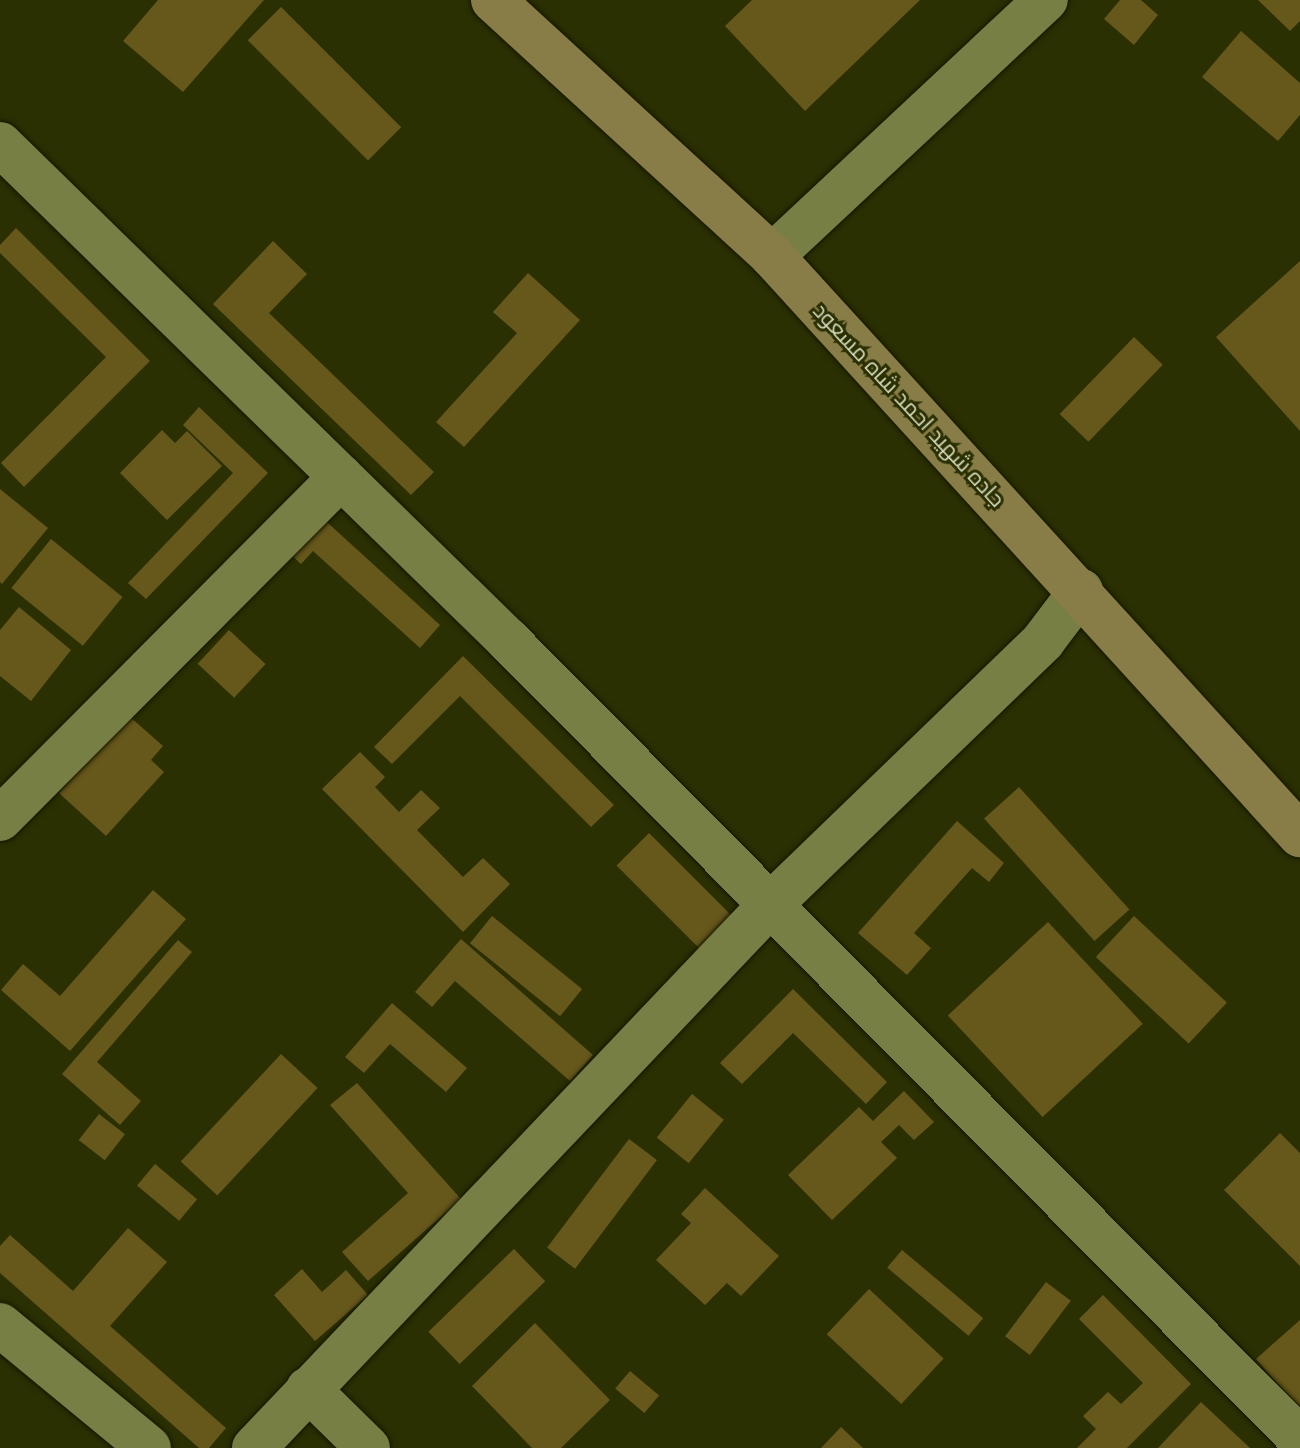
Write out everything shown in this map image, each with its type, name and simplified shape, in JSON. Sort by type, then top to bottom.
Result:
[{"type":"main road","name":"جاده شهيد احمد شاه مسعود","points":[[493,0],[772,256],[1081,591],[1300,835]]},
{"type":"street","points":[[772,256],[1046,0]]},
{"type":"street","points":[[0,144],[341,477],[1300,1439]]},
{"type":"street","points":[[0,819],[341,477]]},
{"type":"street","points":[[254,1448],[770,905],[1043,641],[1081,591]]},
{"type":"street","points":[[0,1325],[149,1448]]},
{"type":"street","points":[[308,1389],[368,1448]]},
{"type":"building","points":[[158,0],[264,0],[183,92],[123,41]]},
{"type":"building","points":[[752,0],[920,0],[805,111],[725,26]]},
{"type":"building","points":[[1120,0],[1141,0],[1158,15],[1134,45],[1104,19]]},
{"type":"building","points":[[1258,0],[1300,0],[1300,21],[1290,31]]},
{"type":"building","points":[[281,7],[401,127],[368,160],[248,40]]},
{"type":"building","points":[[1241,31],[1300,83],[1300,115],[1278,141],[1202,77]]},
{"type":"building","points":[[16,228],[150,361],[24,487],[1,463],[106,357],[0,253],[0,245]]},
{"type":"building","points":[[273,241],[307,274],[269,313],[434,472],[411,495],[213,304]]},
{"type":"building","points":[[1300,261],[1300,431],[1216,337]]},
{"type":"building","points":[[528,273],[580,320],[464,447],[436,422],[517,333],[493,312]]},
{"type":"building","points":[[1134,337],[1163,365],[1088,442],[1060,414]]},
{"type":"building","points":[[199,407],[268,473],[146,599],[128,583],[233,473],[183,425]]},
{"type":"building","points":[[162,430],[175,443],[187,431],[222,466],[167,520],[120,473]]},
{"type":"building","points":[[0,489],[48,528],[2,584],[0,582]]},
{"type":"building","points":[[318,514],[440,625],[420,648],[313,551],[301,564],[285,549]]},
{"type":"building","points":[[51,539],[122,597],[83,646],[11,588]]},
{"type":"building","points":[[19,607],[71,650],[31,701],[0,676],[0,630]]},
{"type":"building","points":[[229,630],[266,664],[234,698],[198,664]]},
{"type":"building","points":[[463,656],[614,805],[591,827],[460,696],[392,764],[374,747]]},
{"type":"building","points":[[129,716],[163,746],[151,760],[164,772],[106,836],[59,793]]},
{"type":"building","points":[[360,752],[385,777],[375,787],[399,812],[421,790],[440,808],[417,830],[463,877],[483,858],[510,884],[463,932],[322,789]]},
{"type":"building","points":[[1019,787],[1129,910],[1094,941],[984,818]]},
{"type":"building","points":[[957,821],[1004,863],[989,882],[972,868],[914,933],[931,948],[907,975],[858,933]]},
{"type":"building","points":[[649,833],[744,928],[712,961],[616,866]]},
{"type":"building","points":[[153,890],[186,919],[70,1051],[1,990],[23,964],[60,996]]},
{"type":"building","points":[[492,916],[582,989],[560,1016],[470,943]]},
{"type":"building","points":[[1134,916],[1227,1003],[1189,1044],[1096,957]]},
{"type":"building","points":[[1048,922],[1143,1024],[1043,1117],[948,1015]]},
{"type":"building","points":[[461,939],[593,1055],[570,1081],[455,981],[432,1007],[415,992]]},
{"type":"building","points":[[178,940],[192,952],[97,1062],[141,1101],[120,1125],[62,1074]]},
{"type":"building","points":[[793,989],[887,1082],[866,1104],[793,1033],[742,1084],[720,1063]]},
{"type":"building","points":[[392,1003],[467,1068],[446,1092],[390,1044],[364,1073],[345,1057]]},
{"type":"building","points":[[281,1054],[318,1088],[217,1196],[181,1162]]},
{"type":"building","points":[[357,1083],[461,1199],[368,1281],[342,1252],[408,1193],[330,1105]]},
{"type":"building","points":[[904,1091],[934,1122],[914,1140],[899,1125],[881,1142],[897,1158],[832,1220],[788,1175],[859,1107],[873,1121]]},
{"type":"building","points":[[692,1094],[724,1120],[689,1163],[657,1138]]},
{"type":"building","points":[[99,1114],[125,1134],[105,1160],[79,1140]]},
{"type":"building","points":[[1280,1133],[1300,1153],[1300,1266],[1224,1190]]},
{"type":"building","points":[[629,1139],[657,1160],[575,1269],[547,1248]]},
{"type":"building","points":[[155,1164],[197,1199],[179,1221],[137,1185]]},
{"type":"building","points":[[705,1188],[779,1256],[741,1296],[727,1283],[705,1305],[656,1260],[691,1223],[681,1214]]},
{"type":"building","points":[[128,1228],[167,1262],[110,1326],[226,1428],[209,1448],[199,1448],[0,1273],[0,1246],[10,1235],[73,1291]]},
{"type":"building","points":[[514,1249],[545,1281],[460,1364],[428,1332]]},
{"type":"building","points":[[902,1250],[983,1318],[968,1336],[887,1268]]},
{"type":"building","points":[[302,1269],[322,1292],[346,1270],[368,1295],[315,1341],[274,1295]]},
{"type":"building","points":[[1046,1282],[1071,1301],[1030,1355],[1005,1336]]},
{"type":"building","points":[[869,1289],[944,1359],[901,1404],[827,1334]]},
{"type":"building","points":[[1103,1295],[1191,1384],[1127,1448],[1077,1448],[1096,1429],[1083,1416],[1108,1392],[1121,1404],[1143,1383],[1079,1319]]},
{"type":"building","points":[[1300,1320],[1300,1409],[1256,1359]]},
{"type":"building","points":[[535,1323],[610,1400],[561,1448],[532,1448],[472,1386]]},
{"type":"building","points":[[630,1371],[659,1395],[644,1413],[615,1389]]},
{"type":"building","points":[[1201,1402],[1250,1448],[1158,1448]]},
{"type":"building","points":[[841,1427],[863,1448],[821,1448]]}]
